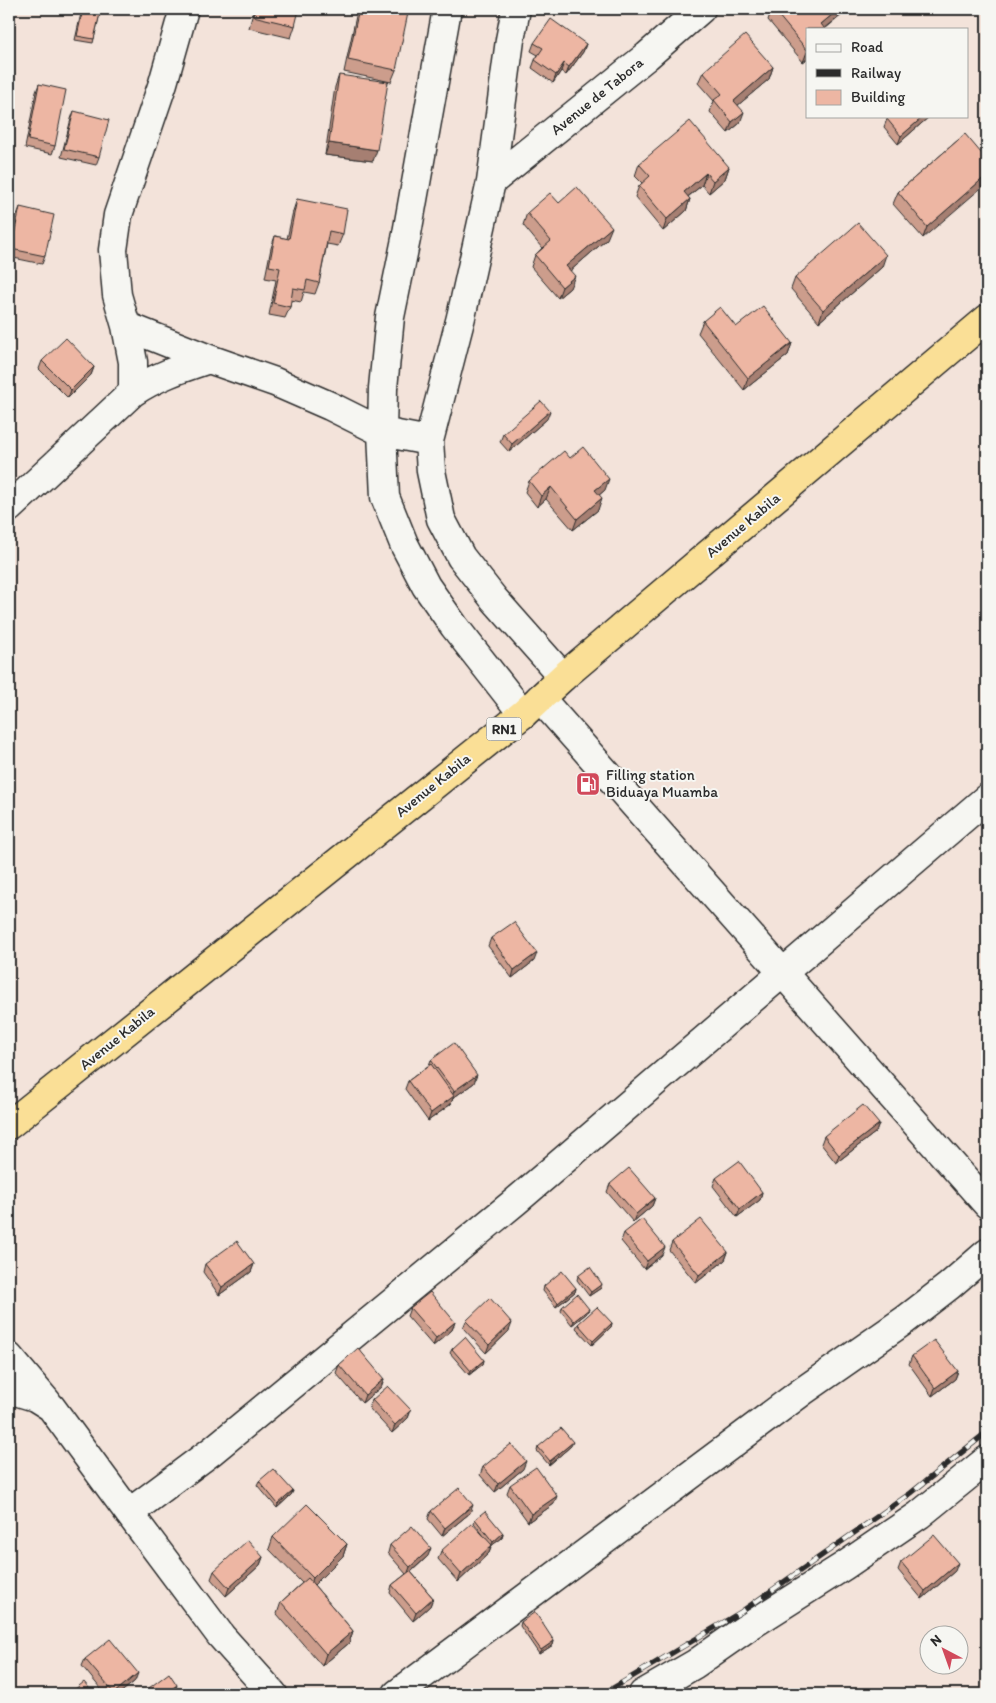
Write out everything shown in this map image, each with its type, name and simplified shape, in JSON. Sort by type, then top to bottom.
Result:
[{"type":"highway","name":"Avenue Kabila","points":[[9,1125],[531,706],[987,319]]},
{"type":"street","points":[[134,392],[133,362],[126,326],[117,296],[114,250],[118,215],[163,83],[184,9]]},
{"type":"street","points":[[447,9],[406,239],[390,316],[383,388],[382,432],[385,497],[404,544],[426,586],[454,626],[783,972],[987,1204]]},
{"type":"street","points":[[516,9],[510,40],[491,182],[461,317],[429,441],[431,471],[440,519],[460,557],[494,599],[563,677]]},
{"type":"street","name":"Avenue de Tabora","points":[[491,182],[647,56],[701,9]]},
{"type":"street","points":[[126,326],[209,359],[275,382],[330,406],[382,432],[429,441]]},
{"type":"street","points":[[9,508],[134,392],[158,377],[209,359]]},
{"type":"street","points":[[129,1513],[212,1451],[508,1208],[987,798]]},
{"type":"street","points":[[397,1694],[811,1386],[912,1314],[949,1286],[987,1253]]},
{"type":"street","points":[[9,1357],[51,1407],[221,1636],[273,1694]]},
{"type":"street","points":[[9,1389],[35,1397],[51,1407]]},
{"type":"street","points":[[643,1694],[695,1664],[919,1515],[987,1460]]},
{"type":"building","points":[[83,9],[101,9],[94,39],[77,36]]},
{"type":"building","points":[[255,9],[299,10],[295,26],[253,16]]},
{"type":"building","points":[[359,9],[384,9],[408,13],[396,70],[348,60]]},
{"type":"building","points":[[773,9],[839,9],[821,24],[824,28],[806,28],[806,49]]},
{"type":"building","points":[[551,19],[586,44],[569,67],[564,63],[556,75],[535,60],[543,48],[534,43]]},
{"type":"building","points":[[745,35],[773,67],[734,101],[744,112],[732,122],[714,100],[722,94],[703,72]]},
{"type":"building","points":[[339,75],[388,82],[377,150],[329,143]]},
{"type":"building","points":[[39,84],[66,90],[55,146],[28,140]]},
{"type":"building","points":[[74,111],[109,120],[99,157],[64,149]]},
{"type":"building","points":[[888,118],[922,118],[901,136],[887,119]]},
{"type":"building","points":[[690,121],[729,167],[713,181],[706,173],[684,192],[690,199],[667,219],[639,186],[650,176],[639,164]]},
{"type":"building","points":[[965,134],[987,160],[987,175],[927,227],[898,192]]},
{"type":"building","points":[[577,187],[612,227],[566,266],[575,276],[562,287],[535,255],[551,241],[527,213],[550,193],[559,203]]},
{"type":"building","points":[[297,199],[347,209],[343,234],[329,231],[319,283],[307,280],[305,290],[293,288],[290,307],[273,303],[280,268],[269,266],[275,236],[289,239]]},
{"type":"building","points":[[20,207],[54,215],[45,256],[11,249]]},
{"type":"building","points":[[858,223],[886,255],[823,310],[795,278]]},
{"type":"building","points":[[763,306],[792,343],[748,378],[703,321],[720,307],[736,327]]},
{"type":"building","points":[[66,338],[94,367],[71,390],[42,361]]},
{"type":"building","points":[[541,401],[550,411],[512,444],[503,434]]},
{"type":"building","points":[[583,447],[609,479],[595,490],[602,498],[577,519],[551,487],[541,496],[529,481],[564,451],[570,458]]},
{"type":"building","points":[[514,922],[537,953],[514,970],[491,938]]},
{"type":"building","points":[[454,1043],[477,1075],[454,1091],[431,1060]]},
{"type":"building","points":[[431,1064],[454,1096],[431,1113],[408,1081]]},
{"type":"building","points":[[863,1105],[879,1124],[839,1155],[824,1136]]},
{"type":"building","points":[[739,1161],[762,1192],[740,1209],[716,1178]]},
{"type":"building","points":[[629,1168],[655,1198],[636,1214],[610,1184]]},
{"type":"building","points":[[642,1219],[665,1247],[647,1261],[624,1233]]},
{"type":"building","points":[[701,1219],[728,1252],[699,1275],[672,1242]]},
{"type":"building","points":[[237,1241],[254,1264],[222,1287],[205,1264]]},
{"type":"building","points":[[590,1267],[602,1284],[591,1292],[578,1276]]},
{"type":"building","points":[[562,1271],[576,1288],[558,1303],[544,1286]]},
{"type":"building","points":[[430,1292],[455,1322],[436,1338],[410,1308]]},
{"type":"building","points":[[577,1294],[589,1309],[574,1321],[562,1307]]},
{"type":"building","points":[[490,1298],[512,1323],[489,1345],[466,1321]]},
{"type":"building","points":[[597,1307],[612,1323],[593,1341],[578,1324]]},
{"type":"building","points":[[465,1337],[484,1360],[471,1371],[452,1349]]},
{"type":"building","points":[[934,1340],[958,1371],[935,1388],[912,1356]]},
{"type":"building","points":[[358,1348],[384,1379],[365,1395],[339,1365]]},
{"type":"building","points":[[388,1386],[411,1410],[395,1425],[372,1400]]},
{"type":"building","points":[[561,1428],[573,1442],[550,1461],[538,1447]]},
{"type":"building","points":[[511,1444],[526,1461],[498,1484],[483,1467]]},
{"type":"building","points":[[536,1467],[557,1496],[531,1514],[510,1485]]},
{"type":"building","points":[[273,1469],[293,1491],[278,1504],[259,1481]]},
{"type":"building","points":[[459,1488],[473,1505],[445,1528],[431,1511]]},
{"type":"building","points":[[307,1504],[347,1544],[313,1578],[273,1537]]},
{"type":"building","points":[[485,1511],[503,1533],[493,1542],[475,1519]]},
{"type":"building","points":[[472,1523],[492,1545],[461,1574],[441,1551]]},
{"type":"building","points":[[412,1526],[431,1548],[410,1567],[390,1545]]},
{"type":"building","points":[[934,1535],[958,1563],[925,1591],[901,1562]]},
{"type":"building","points":[[248,1540],[263,1557],[229,1588],[214,1571]]},
{"type":"building","points":[[410,1571],[433,1598],[416,1613],[392,1585]]},
{"type":"building","points":[[308,1578],[353,1631],[326,1654],[281,1602]]},
{"type":"building","points":[[535,1612],[554,1641],[541,1650],[521,1622]]},
{"type":"building","points":[[110,1639],[138,1673],[114,1693],[85,1659]]},
{"type":"building","points":[[169,1673],[177,1685],[165,1694],[141,1694]]},
{"type":"building","points":[[84,1682],[94,1694],[69,1694]]},
{"type":"railway","points":[[603,1694],[741,1612],[911,1493],[987,1432]]},
{"type":"place","name":"Filling station Biduaya Muamba","points":[[588,784]]}]
